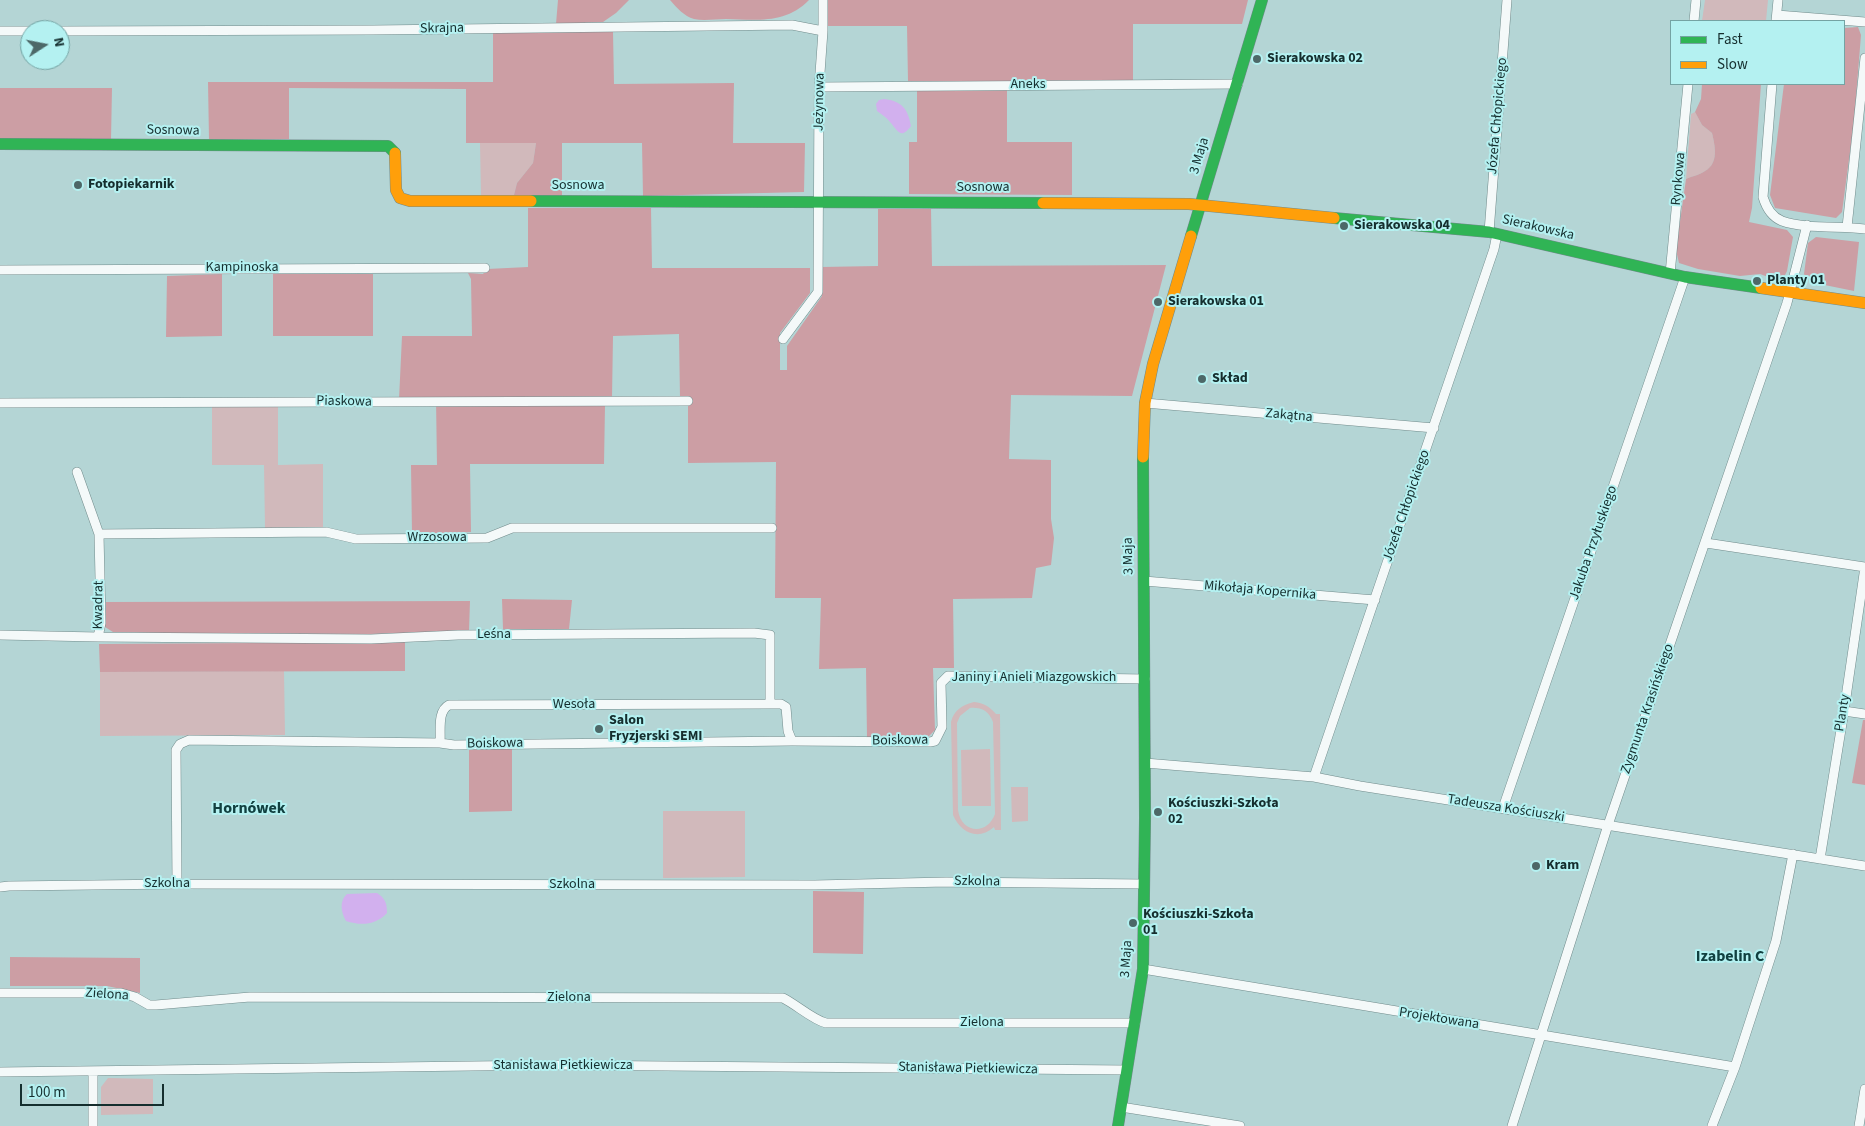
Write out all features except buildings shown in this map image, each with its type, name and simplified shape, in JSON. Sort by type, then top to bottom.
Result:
[{"type":"street","name":"Jeżynowa","points":[[819,203],[819,87],[823,0]]},
{"type":"street","name":"3 Maja","points":[[1118,1126],[1143,970],[1145,763],[1143,454],[1145,403],[1153,364],[1262,0]]},
{"type":"street","name":"Józefa Chłopickiego","points":[[1314,777],[1494,249],[1493,233],[1507,0]]},
{"type":"street","points":[[1694,20],[1696,0]]},
{"type":"street","points":[[1778,0],[1777,18],[1821,20]]},
{"type":"street","points":[[1845,21],[1865,22]]},
{"type":"street","name":"Skrajna","points":[[70,31],[373,30],[792,25],[823,31]]},
{"type":"street","points":[[0,31],[20,31]]},
{"type":"street","points":[[1847,227],[1865,58]]},
{"type":"street","name":"Aneks","points":[[819,87],[1238,84]]},
{"type":"street","name":"Rynkowa","points":[[1670,274],[1688,85]]},
{"type":"street","points":[[1772,85],[1763,197],[1766,206],[1770,212],[1781,220],[1806,225],[1865,229]]},
{"type":"street","name":"Sosnowa","points":[[0,144],[388,146],[396,154],[396,190],[400,198],[410,201],[1102,202],[1201,205]]},
{"type":"street","points":[[783,339],[818,292],[819,203]]},
{"type":"street","name":"Sierakowska","points":[[1201,205],[1493,233],[1685,277],[1865,303]]},
{"type":"street","name":"Zygmunta Krasińskiego","points":[[1512,1126],[1608,825],[1790,293],[1806,225]]},
{"type":"street","name":"Kampinoska","points":[[0,270],[485,268]]},
{"type":"street","name":"Jakuba Przyłuskiego","points":[[1503,808],[1685,277]]},
{"type":"street","name":"Piaskowa","points":[[0,403],[688,402]]},
{"type":"street","name":"Zakątna","points":[[1145,403],[1434,428]]},
{"type":"street","name":"Kwadrat","points":[[0,635],[98,637],[101,623],[100,534],[77,472]]},
{"type":"street","name":"Wrzosowa","points":[[100,534],[326,532],[356,539],[487,538],[512,528],[772,528]]},
{"type":"street","points":[[1706,543],[1865,567]]},
{"type":"street","name":"Planty","points":[[1820,859],[1865,567]]},
{"type":"street","name":"Mikołaja Kopernika","points":[[1144,581],[1375,600]]},
{"type":"street","name":"Leśna","points":[[98,637],[371,639],[468,635],[754,633],[770,635],[770,704]]},
{"type":"street","name":"Janiny i Anieli Miazgowskich","points":[[942,728],[941,683],[948,676],[1144,679]]},
{"type":"street","points":[[770,704],[781,704],[786,707],[788,731],[792,741]]},
{"type":"street","name":"Wesoła","points":[[440,743],[441,714],[450,705],[770,704]]},
{"type":"street","points":[[1844,711],[1865,714]]},
{"type":"street","name":"Boiskowa","points":[[177,884],[176,750],[180,744],[189,740],[440,743],[454,745],[792,741],[930,742],[935,741],[942,728]]},
{"type":"street","name":"Tadeusza Kościuszki","points":[[1145,763],[1314,777],[1360,786],[1865,866]]},
{"type":"street","points":[[1712,1126],[1735,1067],[1776,941],[1793,854]]},
{"type":"street","name":"Szkolna","points":[[0,887],[177,884],[815,885],[946,882],[1144,884]]},
{"type":"street","name":"Projektowana","points":[[1143,970],[1735,1067]]},
{"type":"street","name":"Zielona","points":[[0,992],[121,993],[135,997],[149,1005],[250,997],[783,998],[796,1004],[821,1022],[826,1023],[1135,1023]]},
{"type":"street","name":"Stanisława Pietkiewicza","points":[[0,1072],[551,1065],[1127,1070]]},
{"type":"street","points":[[93,1072],[93,1126]]},
{"type":"street","points":[[1859,1126],[1865,1093]]},
{"type":"street","points":[[1121,1106],[1240,1126]]},
{"type":"shaded area","points":[[558,0],[629,0],[616,13],[603,22],[556,24]]},
{"type":"shaded area","points":[[670,0],[809,0],[800,8],[781,17],[759,20],[706,20],[687,16]]},
{"type":"shaded area","points":[[828,0],[1248,0],[1242,24],[1133,24],[1133,81],[908,81],[907,26],[828,26]]},
{"type":"shaded area","points":[[1705,0],[1768,0],[1766,20],[1702,20]]},
{"type":"shaded area","points":[[1858,27],[1861,35],[1854,122],[1842,212],[1836,218],[1775,208],[1770,195],[1784,85],[1845,85],[1845,28]]},
{"type":"shaded area","points":[[493,31],[613,32],[614,84],[734,83],[733,143],[805,143],[804,192],[643,196],[642,143],[562,143],[562,196],[514,195],[517,183],[533,163],[536,143],[466,143],[466,89],[289,88],[289,139],[209,139],[208,82],[493,82]]},
{"type":"shaded area","points":[[1702,85],[1761,85],[1752,208],[1749,222],[1787,230],[1793,237],[1787,271],[1783,279],[1771,278],[1760,274],[1740,276],[1698,269],[1679,263],[1676,250],[1686,179],[1701,174],[1709,168],[1715,154],[1712,133],[1702,125],[1695,112],[1701,99]]},
{"type":"shaded area","points":[[0,88],[112,88],[111,140],[0,139]]},
{"type":"shaded area","points":[[917,89],[1007,89],[1007,142],[1072,142],[1072,195],[909,194],[909,142],[917,142]]},
{"type":"shaded area","points":[[884,99],[900,104],[906,111],[911,126],[905,133],[900,133],[877,111],[876,104],[879,100]]},
{"type":"shaded area","points":[[1695,112],[1702,125],[1712,133],[1715,154],[1709,168],[1701,174],[1686,179],[1691,114]]},
{"type":"shaded area","points":[[480,143],[536,143],[533,163],[517,183],[514,195],[481,196]]},
{"type":"shaded area","points":[[528,208],[651,208],[652,268],[810,268],[810,293],[780,333],[780,370],[787,370],[787,346],[822,296],[821,267],[878,266],[878,209],[931,209],[932,266],[1166,265],[1132,396],[1011,395],[1009,459],[1051,460],[1051,519],[1054,538],[1051,565],[1036,568],[1032,598],[953,599],[954,668],[933,668],[935,730],[928,737],[867,737],[866,668],[819,669],[821,598],[775,598],[776,462],[688,463],[688,398],[680,398],[679,334],[613,336],[612,398],[605,406],[604,464],[470,464],[471,532],[412,534],[411,465],[437,465],[436,399],[399,400],[402,336],[472,336],[471,279],[468,273],[483,274],[487,269],[528,267]]},
{"type":"shaded area","points":[[1816,237],[1859,242],[1854,291],[1810,282],[1804,274],[1808,243]]},
{"type":"shaded area","points":[[222,274],[222,336],[166,337],[167,276]]},
{"type":"shaded area","points":[[273,274],[373,274],[373,336],[273,336]]},
{"type":"shaded area","points":[[212,407],[278,407],[278,465],[323,464],[323,527],[265,528],[264,465],[212,465]]},
{"type":"shaded area","points":[[502,599],[572,600],[569,629],[503,629]]},
{"type":"shaded area","points":[[470,601],[469,631],[370,634],[150,633],[113,632],[105,627],[106,602]]},
{"type":"shaded area","points":[[405,642],[405,671],[100,672],[99,644]]},
{"type":"shaded area","points":[[284,671],[285,735],[100,736],[100,672]]},
{"type":"shaded area","points":[[970,703],[984,704],[996,714],[1000,714],[1001,830],[995,830],[994,827],[982,834],[970,833],[965,830],[953,815],[951,722],[956,711]],"holes":[[[970,708],[987,712],[993,722],[995,814],[986,826],[975,829],[964,823],[960,818],[958,810],[957,723],[960,716]]]},
{"type":"shaded area","points":[[1863,720],[1865,720],[1865,785],[1852,783]]},
{"type":"shaded area","points":[[469,749],[512,749],[512,811],[469,812]]},
{"type":"shaded area","points":[[990,749],[991,806],[962,806],[961,750]]},
{"type":"shaded area","points":[[1011,787],[1028,787],[1028,821],[1012,822]]},
{"type":"shaded area","points":[[663,811],[745,811],[745,877],[663,878]]},
{"type":"shaded area","points":[[813,891],[864,892],[863,954],[813,953]]},
{"type":"shaded area","points":[[377,893],[384,899],[386,904],[387,913],[383,917],[368,923],[357,924],[346,921],[342,907],[344,897],[347,894]]},
{"type":"shaded area","points":[[10,957],[140,958],[140,993],[107,986],[10,986]]},
{"type":"shaded area","points":[[108,1078],[153,1079],[153,1114],[101,1115],[101,1087]]},
{"type":"traffic: fast","points":[[1191,236],[1262,0]]},
{"type":"traffic: fast","points":[[0,144],[388,146],[395,153]]},
{"type":"traffic: fast","points":[[531,201],[1043,203]]},
{"type":"traffic: fast","points":[[1334,218],[1489,232],[1685,277],[1761,288]]},
{"type":"traffic: fast","points":[[1118,1126],[1143,969],[1145,818],[1143,457]]},
{"type":"traffic: slow","points":[[395,153],[396,190],[400,198],[410,201],[531,201]]},
{"type":"traffic: slow","points":[[1043,203],[1189,204],[1334,218]]},
{"type":"traffic: slow","points":[[1143,457],[1145,403],[1153,364],[1191,236]]},
{"type":"traffic: slow","points":[[1761,288],[1865,303]]},
{"type":"place","name":"Sierakowska 02","points":[[1257,59]]},
{"type":"place","name":"Fotopiekarnik","points":[[78,185]]},
{"type":"place","name":"Sierakowska 04","points":[[1344,226]]},
{"type":"place","name":"Planty 01","points":[[1757,281]]},
{"type":"place","name":"Sierakowska 01","points":[[1158,302]]},
{"type":"place","name":"Skład","points":[[1202,379]]},
{"type":"place","name":"Salon Fryzjerski SEMI","points":[[599,729]]},
{"type":"place","name":"Kościuszki-Szkoła 02","points":[[1158,812]]},
{"type":"place","name":"Kram","points":[[1536,866]]},
{"type":"place","name":"Kościuszki-Szkoła 01","points":[[1133,923]]},
{"type":"district","name":"Hornówek","points":[[249,809]]},
{"type":"district","name":"Izabelin C","points":[[1730,957]]}]
